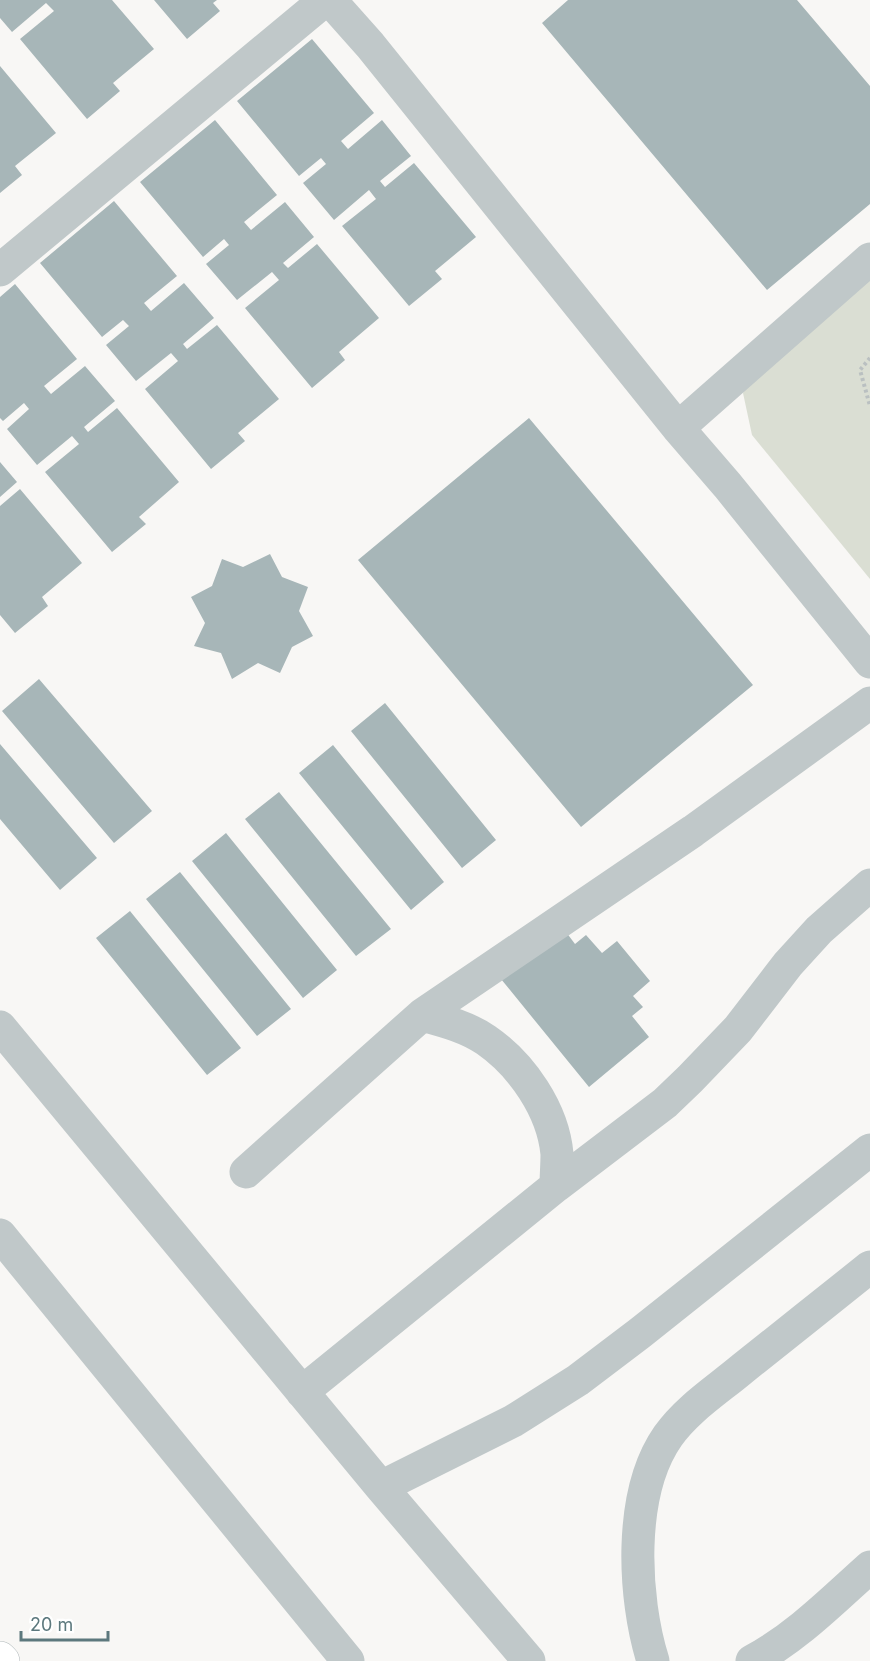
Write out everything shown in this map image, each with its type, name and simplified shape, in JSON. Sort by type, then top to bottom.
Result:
[{"type":"street","points":[[0,270],[328,0],[370,45],[678,428],[728,486],[870,662]]},
{"type":"street","points":[[678,428],[870,259]]},
{"type":"street","points":[[246,1172],[422,1015],[693,831],[870,704]]},
{"type":"street","points":[[302,1392],[556,1186],[665,1103],[738,1029],[788,964],[819,930],[870,885]]},
{"type":"street","points":[[422,1015],[455,1024],[486,1040],[512,1062],[533,1089],[548,1119],[556,1153],[556,1186]]},
{"type":"street","points":[[0,1027],[302,1392],[529,1661]]},
{"type":"street","points":[[381,1486],[513,1421],[578,1380],[650,1326],[870,1150]]},
{"type":"street","points":[[0,1235],[348,1661]]},
{"type":"street","points":[[653,1661],[642,1612],[639,1572],[640,1532],[645,1492],[658,1453],[669,1435],[698,1405],[870,1267]]},
{"type":"street","points":[[752,1661],[772,1650],[804,1626],[870,1567]]},
{"type":"path","points":[[870,358],[860,370],[870,406]]},
{"type":"shaded area","points":[[870,257],[870,579],[752,435],[743,393],[762,349]]},
{"type":"building","points":[[0,0],[112,0],[154,49],[113,83],[120,91],[87,119],[20,39],[54,11],[46,3],[12,32],[0,18]]},
{"type":"building","points":[[154,0],[217,0],[213,3],[220,11],[187,39]]},
{"type":"building","points":[[568,0],[797,0],[870,86],[870,204],[767,290],[542,23]]},
{"type":"building","points":[[312,39],[374,113],[341,141],[348,149],[382,120],[411,156],[380,181],[385,187],[414,163],[476,237],[435,271],[442,279],[409,306],[342,226],[376,199],[369,190],[334,220],[303,183],[326,164],[321,158],[299,176],[237,101]]},
{"type":"building","points":[[0,66],[56,133],[15,166],[22,175],[0,193]]},
{"type":"building","points":[[215,120],[277,195],[244,222],[251,230],[285,202],[314,237],[283,263],[288,268],[317,244],[379,318],[339,352],[345,360],[312,388],[245,308],[279,280],[272,272],[237,300],[206,264],[229,245],[224,239],[203,257],[140,182]]},
{"type":"building","points":[[114,201],[177,276],[144,303],[151,311],[184,283],[214,318],[183,344],[187,349],[217,325],[279,399],[238,433],[245,441],[211,469],[145,389],[178,361],[171,353],[136,381],[106,345],[129,326],[123,320],[102,337],[40,263]]},
{"type":"building","points":[[15,284],[77,359],[44,386],[51,394],[85,366],[115,401],[84,427],[88,432],[117,408],[179,482],[139,517],[146,524],[112,552],[45,472],[79,444],[72,436],[37,465],[7,429],[29,409],[24,403],[3,421],[0,418],[0,297]]},
{"type":"building","points":[[529,418],[753,685],[581,827],[358,560]]},
{"type":"building","points":[[0,462],[17,482],[0,497]]},
{"type":"building","points":[[20,489],[82,563],[42,597],[48,606],[15,633],[0,615],[0,506]]},
{"type":"building","points":[[270,554],[282,577],[308,587],[299,611],[313,636],[292,647],[280,673],[258,663],[232,679],[221,653],[194,646],[205,623],[191,597],[212,586],[222,559],[243,567]]},
{"type":"building","points":[[39,679],[152,811],[114,843],[2,711]]},
{"type":"building","points":[[385,703],[496,840],[462,868],[351,731]]},
{"type":"building","points":[[0,744],[97,858],[60,890],[0,819]]},
{"type":"building","points":[[333,745],[444,882],[411,910],[299,773]]},
{"type":"building","points":[[279,792],[391,929],[356,956],[245,819]]},
{"type":"building","points":[[226,833],[337,970],[303,998],[192,861]]},
{"type":"building","points":[[180,872],[291,1009],[257,1036],[146,899]]},
{"type":"building","points":[[130,911],[241,1048],[207,1075],[96,938]]},
{"type":"building","points":[[563,928],[575,944],[586,935],[602,953],[617,941],[650,981],[633,996],[643,1007],[632,1016],[649,1037],[589,1087],[501,979]]}]
